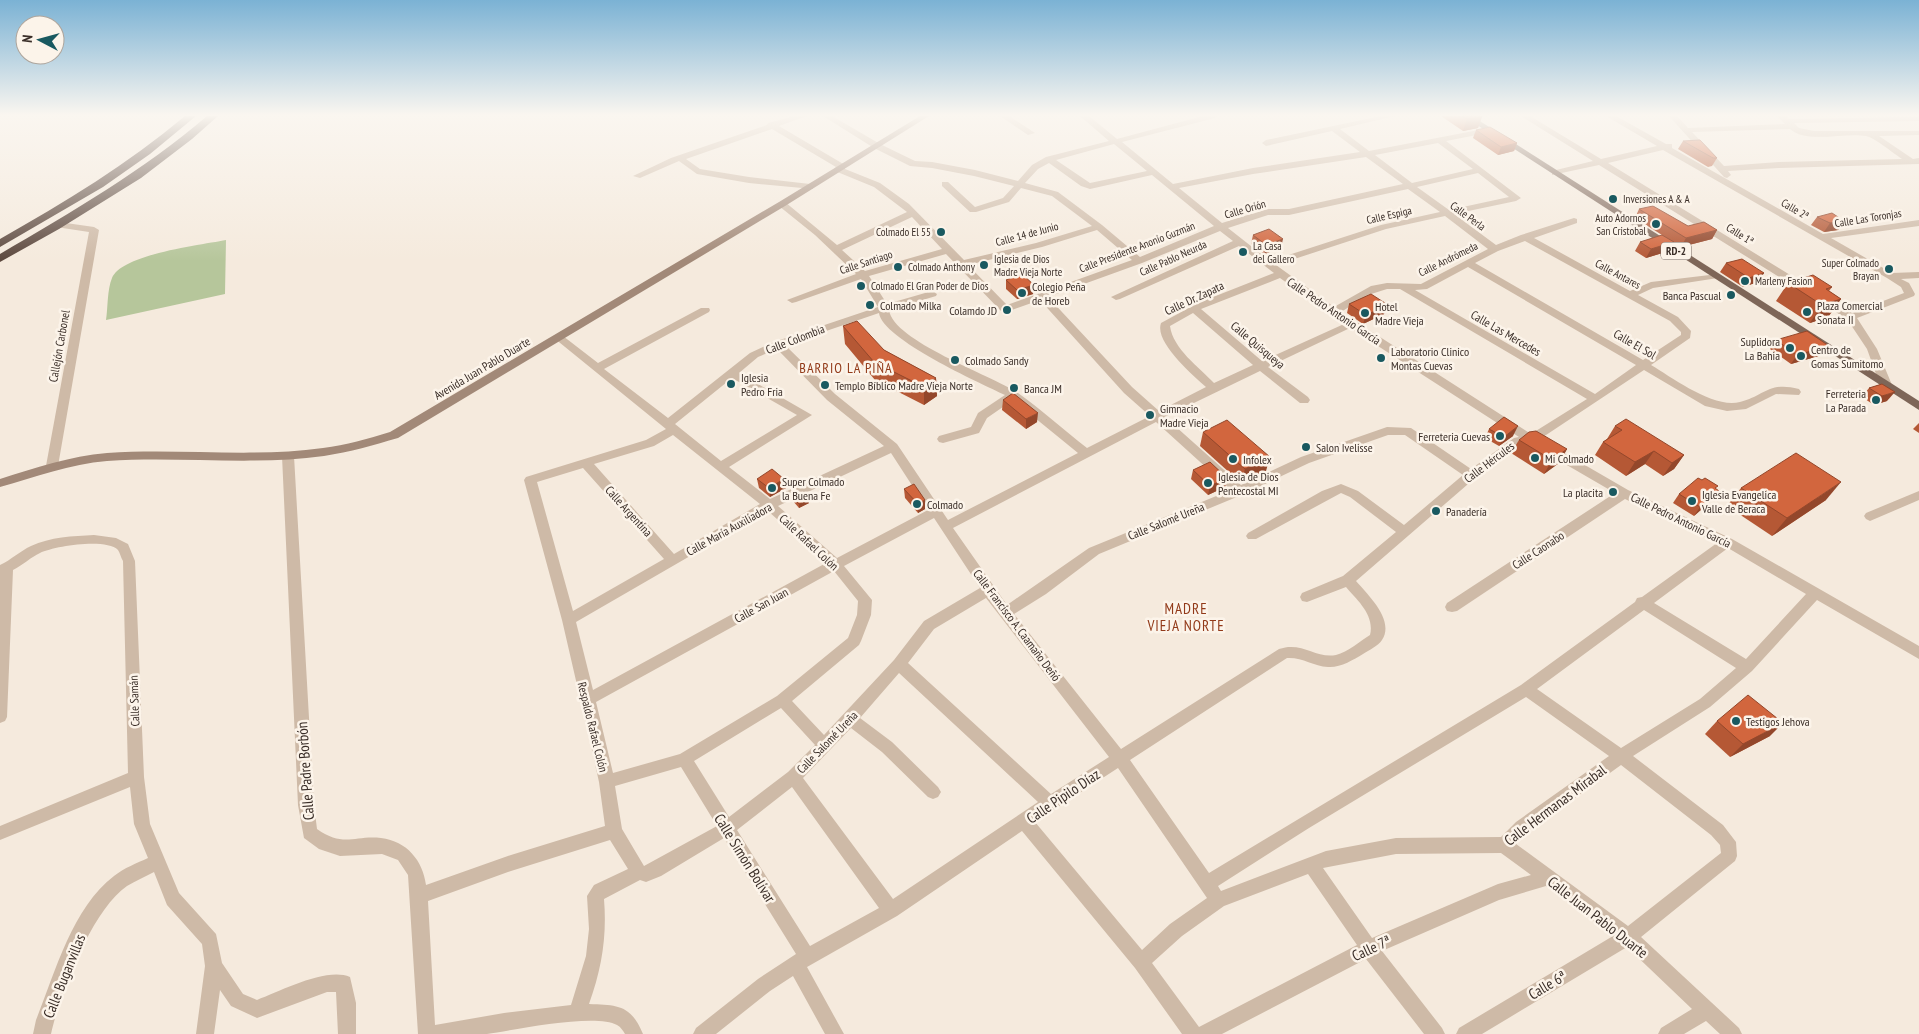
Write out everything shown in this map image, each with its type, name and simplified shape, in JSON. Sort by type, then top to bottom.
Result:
[{"type":"highway","points":[[0,244],[69,204],[130,164]]},
{"type":"highway","points":[[0,259],[154,164]]},
{"type":"main road","name":"Avenida Juan Pablo Duarte","points":[[0,483],[52,466],[106,457],[288,456],[340,450],[394,435],[559,338],[846,164]]},
{"type":"main road","name":"RD-2","points":[[1542,164],[1919,406]]},
{"type":"street","points":[[637,176],[665,164]]},
{"type":"street","points":[[689,164],[697,170],[749,180],[810,187]]},
{"type":"street","points":[[834,164],[877,185],[913,213],[962,264]]},
{"type":"street","points":[[918,164],[932,165],[1020,184],[1055,194],[1099,226],[1139,261]]},
{"type":"street","points":[[945,184],[973,210],[1006,200],[1035,167],[1040,164]]},
{"type":"street","points":[[1056,164],[1084,184],[1090,186],[1154,172]]},
{"type":"street","name":"Calle Pedro Antonio García","points":[[1145,164],[1240,242],[1333,312],[1531,439],[1624,494],[1726,542],[1916,647]]},
{"type":"street","points":[[1172,187],[1298,164]]},
{"type":"street","name":"Calle Perla","points":[[1381,164],[1495,249]]},
{"type":"street","points":[[1473,164],[1481,170]]},
{"type":"street","points":[[1555,173],[1591,164]]},
{"type":"street","name":"Calle 1ª","points":[[1604,164],[1851,317],[1867,338],[1878,358],[1886,385]]},
{"type":"street","name":"Calle 2ª","points":[[1696,164],[1905,285],[1910,294],[1851,317]]},
{"type":"street","points":[[1719,164],[1737,188]]},
{"type":"street","points":[[1724,169],[1804,164]]},
{"type":"street","name":"Calle Orión","points":[[1221,227],[1267,212],[1289,212],[1481,170]]},
{"type":"street","name":"Calle Espiga","points":[[1269,264],[1384,227],[1446,214],[1516,196],[1481,170]]},
{"type":"street","points":[[782,204],[818,232],[863,275],[884,308],[885,317],[893,328],[923,353],[1013,395],[1087,454]]},
{"type":"street","points":[[836,249],[913,213]]},
{"type":"street","name":"Calle Andrómeda","points":[[1333,312],[1376,288],[1423,287],[1495,249],[1574,220]]},
{"type":"street","name":"Calle Las Toronjas","points":[[1821,237],[1919,223]]},
{"type":"street","name":"Callejón Carbonel","points":[[52,466],[94,230],[59,224]]},
{"type":"street","name":"Calle 14 de Junio","points":[[962,264],[1039,245],[1099,226]]},
{"type":"street","name":"Calle Presidente Anonio Guzmán","points":[[962,264],[1005,308],[1139,261],[1221,227]]},
{"type":"street","name":"Calle Antares","points":[[1524,237],[1674,319],[1686,331],[1686,336],[1681,341]]},
{"type":"street","name":"Calle Pablo Neurda","points":[[1116,297],[1240,242]]},
{"type":"street","name":"Calle Santiago","points":[[792,300],[863,275],[948,250]]},
{"type":"street","name":"Calle El Sol","points":[[1469,264],[1710,402],[1727,407],[1742,406],[1774,390],[1795,392]]},
{"type":"street","name":"Calle Dr. Zapata","points":[[1213,388],[1172,346],[1165,333],[1166,323],[1195,309],[1281,274]]},
{"type":"street","points":[[1890,276],[1919,275]]},
{"type":"street","points":[[1630,295],[1651,285],[1715,276]]},
{"type":"street","name":"Calle Las Mercedes","points":[[1404,288],[1595,399]]},
{"type":"street","name":"Calle Colombia","points":[[530,480],[650,442],[671,427],[754,356],[778,344],[884,308],[932,294]]},
{"type":"street","points":[[1043,296],[1128,390],[1240,491]]},
{"type":"street","name":"Calle Quisqueya","points":[[1195,309],[1262,367],[1304,400]]},
{"type":"street","points":[[597,368],[705,310]]},
{"type":"street","points":[[946,526],[1213,388],[1262,367],[1350,324]]},
{"type":"street","name":"Calle Rafael Colón","points":[[559,338],[769,505],[835,564],[865,600],[864,615],[854,641],[782,700],[684,759],[607,782]]},
{"type":"street","name":"Calle Hércules","points":[[1307,597],[1348,580],[1403,531],[1471,475],[1518,441],[1531,439],[1595,399],[1681,341]]},
{"type":"street","name":"Calle Francisco A. Caamaño Deñó","points":[[778,344],[831,397],[893,447],[988,590],[1120,758],[1218,900]]},
{"type":"street","points":[[721,466],[806,415],[732,374]]},
{"type":"street","points":[[943,439],[975,430],[982,416],[1013,395]]},
{"type":"street","name":"Calle Salomé Ureña","points":[[1005,613],[1041,590],[1094,551],[1240,491],[1305,460],[1379,433],[1399,430],[1411,433],[1471,475]]},
{"type":"street","name":"Calle María Auxiliadora","points":[[569,620],[769,505],[893,447]]},
{"type":"street","name":"Calle Padre Borbón","points":[[288,456],[306,805],[310,833],[325,844],[340,848],[382,846],[404,855],[416,873],[427,1034]]},
{"type":"street","name":"Calle Argentina","points":[[585,462],[672,560]]},
{"type":"street","name":"Respaldo Rafael Colón","points":[[530,480],[569,620],[586,700],[607,782],[614,831],[639,872]]},
{"type":"street","points":[[1252,536],[1326,494],[1342,488],[1354,494],[1403,531]]},
{"type":"street","name":"Calle Caonabo","points":[[1452,607],[1624,494]]},
{"type":"street","points":[[1870,516],[1919,495]]},
{"type":"street","name":"Calle San Juan","points":[[586,700],[619,685],[835,564],[936,511]]},
{"type":"street","name":"Calle Samán","points":[[4,569],[36,549],[80,539],[115,543],[123,548],[129,561],[136,776],[142,824],[156,862],[173,898],[210,940],[214,966]]},
{"type":"street","points":[[1206,884],[1302,823],[1379,779],[1526,689],[1726,542]]},
{"type":"street","points":[[0,717],[4,569]]},
{"type":"street","name":"Calle Pipilo Díaz","points":[[702,1034],[764,986],[802,961],[890,910],[1050,803],[1284,652],[1297,651],[1324,660],[1334,661],[1376,638],[1380,629],[1378,617],[1348,580]]},
{"type":"street","name":"Calle Salomé Ureña","points":[[727,828],[793,777],[825,746],[899,664],[929,625],[988,590]]},
{"type":"street","name":"Calle Hermanas Mirabal","points":[[1141,962],[1176,930],[1218,900],[1326,859],[1396,846],[1504,846],[1522,827],[1621,756],[1705,702],[1747,667],[1816,592]]},
{"type":"street","points":[[1642,602],[1747,667]]},
{"type":"street","points":[[899,664],[1050,803]]},
{"type":"street","points":[[1526,689],[1621,756]]},
{"type":"street","points":[[782,700],[825,746]]},
{"type":"street","points":[[850,719],[887,748],[933,792]]},
{"type":"street","name":"Calle 6ª","points":[[1465,1034],[1628,937],[1729,856],[1728,842],[1717,830],[1621,756]]},
{"type":"street","name":"Calle Simón Bolívar","points":[[684,759],[727,828],[802,961],[835,1034]]},
{"type":"street","points":[[0,833],[84,800],[136,776]]},
{"type":"street","points":[[793,777],[890,910]]},
{"type":"street","points":[[1024,822],[1141,962],[1193,1034]]},
{"type":"street","points":[[577,1012],[592,970],[598,945],[595,896],[600,890],[639,872],[646,874],[655,870],[727,828]]},
{"type":"street","points":[[419,896],[511,863],[614,831]]},
{"type":"street","name":"Calle Juan Pablo Duarte","points":[[1504,846],[1628,937],[1733,1034]]},
{"type":"street","name":"Calle Buganvillas","points":[[42,1034],[45,1020],[76,940],[98,903],[120,881],[156,862]]},
{"type":"street","points":[[1311,864],[1385,971],[1436,1034]]},
{"type":"street","name":"Calle 7ª","points":[[1203,1034],[1369,948],[1498,892],[1547,878]]},
{"type":"street","points":[[214,966],[237,1000],[257,1009],[327,983],[344,983],[347,1003],[347,1034]]},
{"type":"street","points":[[204,1034],[214,966]]},
{"type":"street","points":[[1667,1034],[1707,1010]]},
{"type":"street","points":[[436,1034],[577,1012],[608,1012],[624,1018],[634,1034]]},
{"type":"green space","points":[[226,240],[225,294],[106,320],[110,283],[119,270],[131,263],[163,252]]},
{"type":"building","points":[[1653,206],[1688,226],[1704,222],[1717,230],[1686,238],[1639,209]]},
{"type":"building","points":[[1832,213],[1844,221],[1830,223],[1817,217]]},
{"type":"building","points":[[1269,229],[1283,239],[1266,245],[1253,235]]},
{"type":"building","points":[[1662,235],[1674,242],[1651,249],[1640,242]]},
{"type":"building","points":[[1742,259],[1764,273],[1749,278],[1726,263]]},
{"type":"building","points":[[1022,274],[1034,285],[1017,290],[1006,280]]},
{"type":"building","points":[[1813,275],[1832,287],[1826,289],[1841,299],[1822,305],[1788,283]]},
{"type":"building","points":[[1371,294],[1388,305],[1366,315],[1349,304]]},
{"type":"building","points":[[857,321],[884,350],[936,378],[924,387],[874,362],[843,326]]},
{"type":"building","points":[[1807,331],[1829,346],[1797,355],[1776,340]]},
{"type":"building","points":[[1882,384],[1895,392],[1882,396],[1869,388]]},
{"type":"building","points":[[1013,393],[1038,413],[1026,419],[1003,400]]},
{"type":"building","points":[[1504,417],[1518,426],[1504,437],[1489,429]]},
{"type":"building","points":[[1626,419],[1684,455],[1672,463],[1654,451],[1635,462],[1603,442],[1622,430],[1615,426]]},
{"type":"building","points":[[1227,420],[1270,457],[1245,469],[1203,432]]},
{"type":"building","points":[[1536,431],[1567,449],[1552,460],[1519,440],[1529,432]]},
{"type":"building","points":[[1796,453],[1841,482],[1787,518],[1741,488]]},
{"type":"building","points":[[1210,462],[1227,478],[1210,486],[1193,470]]},
{"type":"building","points":[[772,469],[784,479],[769,488],[757,479]]},
{"type":"building","points":[[1698,478],[1702,480],[1705,478],[1718,486],[1715,488],[1719,491],[1700,507],[1679,494]]},
{"type":"building","points":[[914,484],[925,500],[918,504],[904,489]]},
{"type":"building","points":[[802,492],[809,499],[799,504],[792,497]]},
{"type":"building","points":[[1748,695],[1783,723],[1743,744],[1717,721]]},
{"type":"place","name":"Inversiones A & A","points":[[1613,199]]},
{"type":"place","name":"Auto Adornos San Cristobal","points":[[1656,224]]},
{"type":"place","name":"Colmado El 55","points":[[941,232]]},
{"type":"place","name":"La Casa del Gallero","points":[[1243,252]]},
{"type":"place","name":"Iglesia de Dios Madre Vieja Norte","points":[[984,265]]},
{"type":"place","name":"Colmado Anthony","points":[[898,267]]},
{"type":"place","name":"Super Colmado Brayan","points":[[1889,269]]},
{"type":"place","name":"Marleny Fasion","points":[[1745,281]]},
{"type":"place","name":"Colmado El Gran Poder de Dios","points":[[861,286]]},
{"type":"place","name":"Colegio Peña de Horeb","points":[[1022,293]]},
{"type":"place","name":"Banca Pascual","points":[[1731,295]]},
{"type":"place","name":"Colmado Milka","points":[[870,305]]},
{"type":"place","name":"Colamdo JD","points":[[1007,310]]},
{"type":"place","name":"Plaza Comercial Sonata II","points":[[1807,312]]},
{"type":"place","name":"Hotel Madre Vieja","points":[[1365,313]]},
{"type":"place","name":"Suplidora La Bahia","points":[[1790,348]]},
{"type":"place","name":"Centro de Gomas Sumitomo","points":[[1801,356]]},
{"type":"place","name":"Laboratorio Clinico Montas Cuevas","points":[[1381,358]]},
{"type":"place","name":"Colmado Sandy","points":[[955,360]]},
{"type":"place","name":"Iglesia Pedro Fria","points":[[731,384]]},
{"type":"place","name":"Templo Bíblico Madre Vieja Norte","points":[[825,385]]},
{"type":"place","name":"Banca JM","points":[[1014,388]]},
{"type":"place","name":"Ferreteria La Parada","points":[[1876,400]]},
{"type":"place","name":"Gimnacio Madre Vieja","points":[[1150,415]]},
{"type":"place","name":"Ferreteria Cuevas","points":[[1500,436]]},
{"type":"place","name":"Salon Ivelisse","points":[[1306,447]]},
{"type":"place","name":"Mi Colmado","points":[[1535,458]]},
{"type":"place","name":"Infolex","points":[[1233,459]]},
{"type":"place","name":"Iglesia de Dios Pentecostal MI","points":[[1208,483]]},
{"type":"place","name":"Super Colmado la Buena Fe","points":[[772,488]]},
{"type":"place","name":"La placita","points":[[1613,492]]},
{"type":"place","name":"Iglesia Evangelica Valle de Beraca","points":[[1692,501]]},
{"type":"place","name":"Colmado","points":[[917,504]]},
{"type":"place","name":"Panadería","points":[[1436,511]]},
{"type":"place","name":"Testigos Jehova","points":[[1736,721]]},
{"type":"district","name":"BARRIO LA PIÑA","points":[[846,368]]},
{"type":"district","name":"MADRE VIEJA NORTE","points":[[1186,616]]}]
